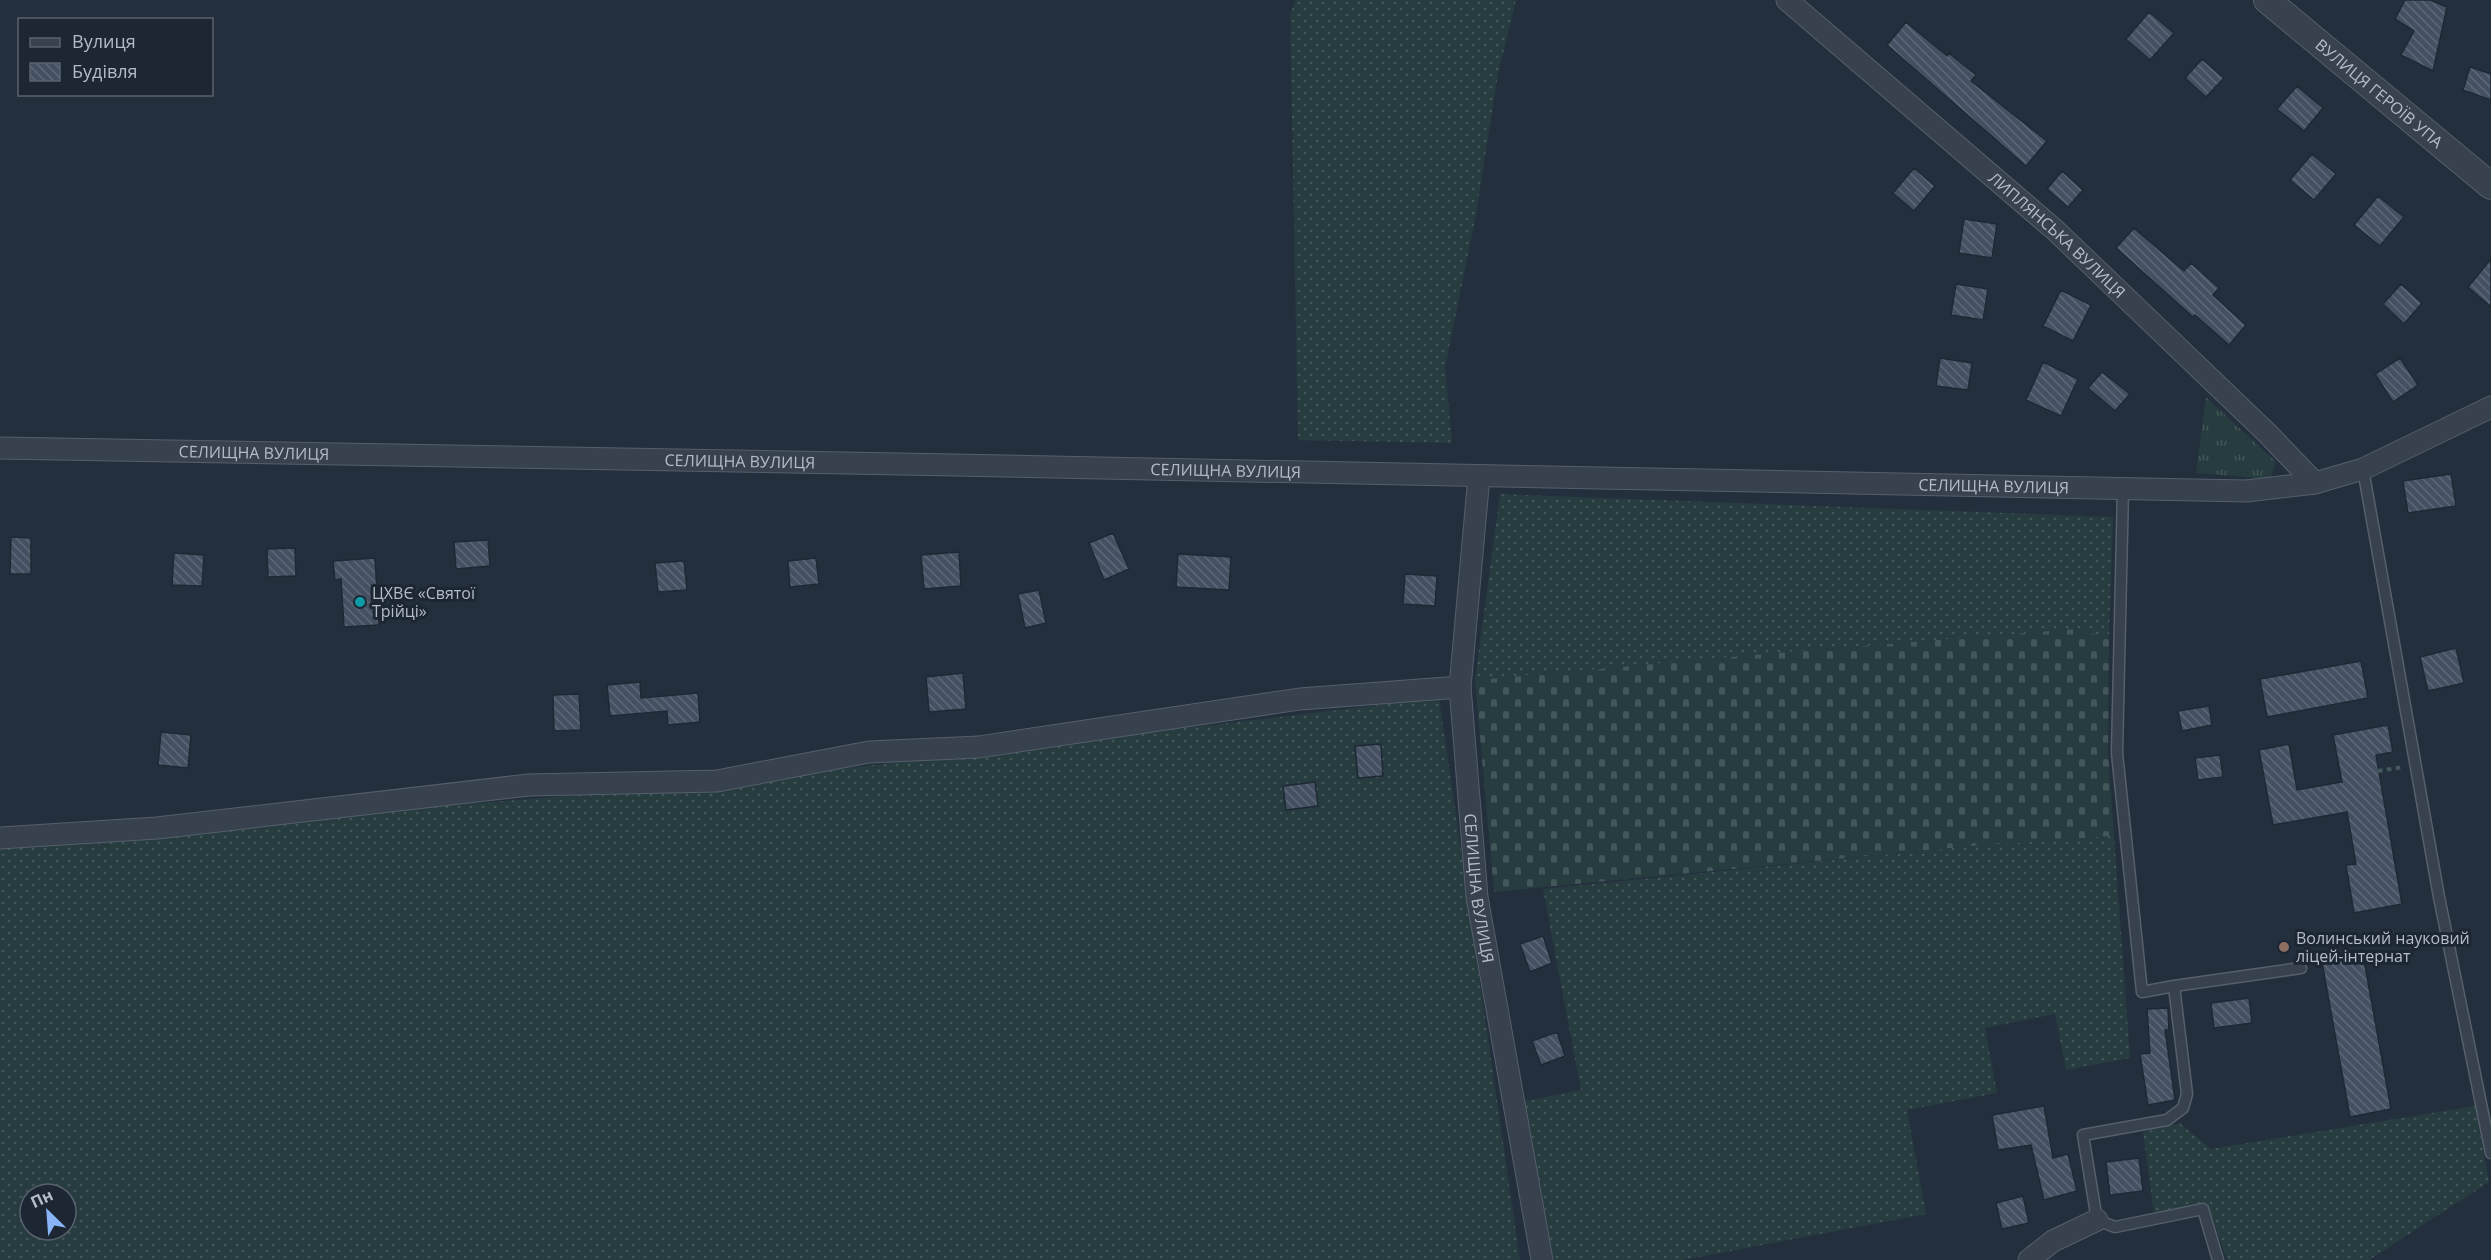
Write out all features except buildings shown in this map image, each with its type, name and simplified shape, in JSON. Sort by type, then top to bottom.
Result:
[{"type":"street","name":"ЛИПЛЯНСЬКА ВУЛИЦЯ","points":[[1787,0],[2055,230],[2315,483]]},
{"type":"street","name":"ВУЛИЦЯ ГЕРОЇВ УПА","points":[[2267,0],[2491,186]]},
{"type":"street","name":"СЕЛИЩНА ВУЛИЦЯ","points":[[0,448],[2246,492],[2315,483],[2363,469],[2491,407]]},
{"type":"street","name":"СЕЛИЩНА ВУЛИЦЯ","points":[[1479,476],[1460,687],[1477,897],[1542,1260]]},
{"type":"street","points":[[0,838],[157,828],[529,785],[717,781],[869,752],[979,747],[1300,699],[1460,687]]},
{"type":"street","points":[[2029,1260],[2053,1241],[2097,1220]]},
{"type":"lane","points":[[2363,469],[2439,897],[2491,1153]]},
{"type":"lane","points":[[2123,489],[2117,753],[2142,992],[2301,968]]},
{"type":"lane","points":[[2174,986],[2187,1094],[2182,1108],[2167,1120],[2083,1135],[2097,1220],[2115,1227],[2203,1209],[2218,1260]]},
{"type":"path","points":[[2378,771],[2416,764]]},
{"type":"green space","points":[[1296,0],[1516,0],[1498,74],[1475,220],[1445,367],[1452,443],[1298,440],[1290,14]]},
{"type":"green space","points":[[2206,397],[2276,462],[2270,479],[2196,473]]},
{"type":"green space","points":[[1500,494],[2113,517],[2109,638],[2074,629],[1475,680]]},
{"type":"green space","points":[[2074,629],[2109,638],[2108,753],[2114,836],[1972,846],[1494,892],[1475,680]]},
{"type":"green space","points":[[1439,698],[1520,1260],[0,1260],[0,842],[713,784]]},
{"type":"green space","points":[[2114,836],[2130,1058],[2066,1070],[2055,1014],[1985,1028],[1997,1093],[1907,1110],[1926,1214],[1683,1260],[1554,1260],[1525,1101],[1581,1090],[1543,889],[1972,846]]},
{"type":"green space","points":[[2475,1106],[2489,1182],[2369,1260],[2227,1260],[2208,1204],[2154,1214],[2143,1132],[2180,1123],[2211,1149]]},
{"type":"place","name":"ЦХВЄ «Святої Трійці»","points":[[360,602]]},
{"type":"place","name":"Волинський науковий ліцей-інтернат","points":[[2284,947]]}]
